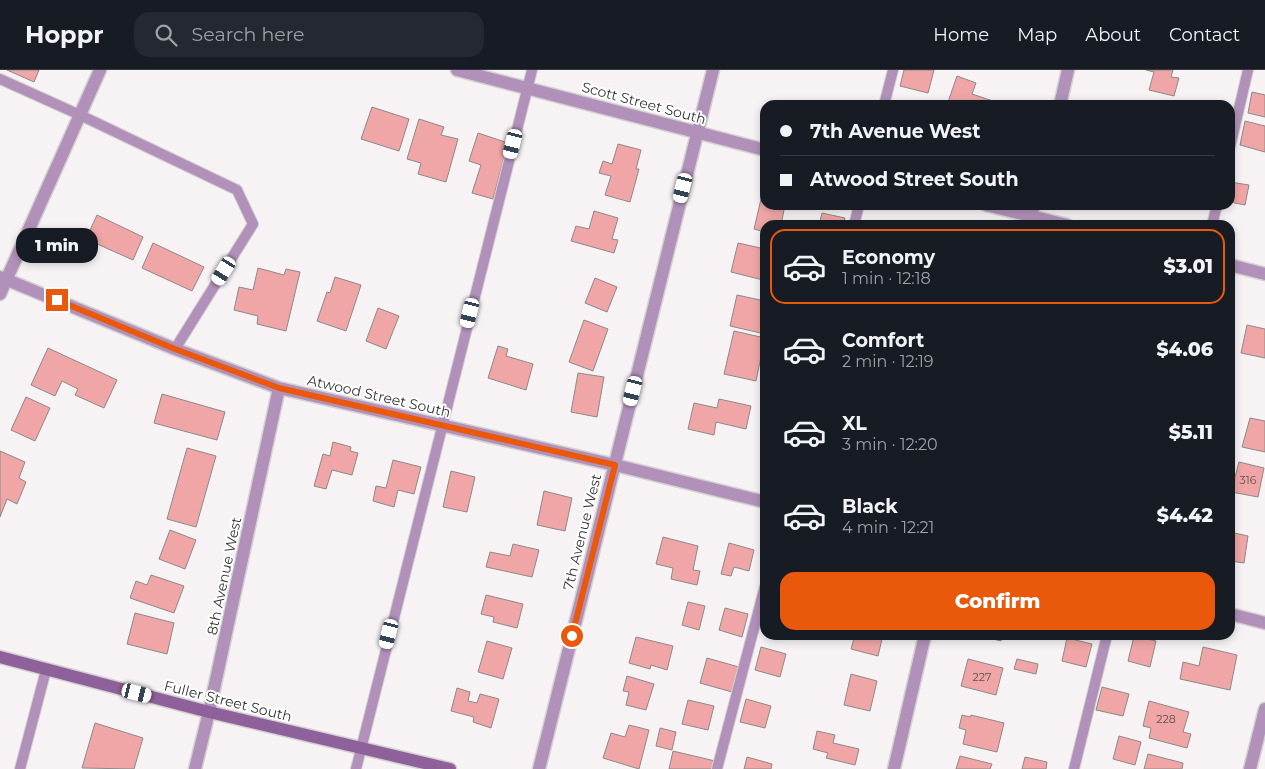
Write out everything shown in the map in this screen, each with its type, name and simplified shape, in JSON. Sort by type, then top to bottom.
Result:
[{"type":"street","points":[[0,294],[3,278],[100,70]]},
{"type":"street","name":"Scott Street South","points":[[458,70],[760,149]]},
{"type":"street","name":"7th Avenue West","points":[[539,769],[714,70]]},
{"type":"street","points":[[1061,100],[1068,70]]},
{"type":"street","points":[[1008,210],[1049,220]]},
{"type":"street","points":[[1235,266],[1265,274]]},
{"type":"street","name":"Atwood Street South","points":[[3,278],[175,349],[279,388],[615,465],[760,501]]},
{"type":"street","name":"8th Avenue West","points":[[195,769],[210,712],[279,388]]},
{"type":"street","points":[[1235,615],[1265,623]]},
{"type":"street","points":[[894,769],[924,640]]},
{"type":"street","name":"Fuller Street South","points":[[0,657],[210,712],[450,769]]},
{"type":"street","points":[[1250,769],[1265,709]]},
{"type":"lane","points":[[356,769],[532,70]]},
{"type":"lane","points":[[885,100],[892,70]]},
{"type":"lane","points":[[1235,126],[1248,70]]},
{"type":"lane","points":[[0,79],[237,190],[253,224],[175,349]]},
{"type":"lane","points":[[717,769],[760,605]]},
{"type":"lane","points":[[1074,769],[1106,640]]},
{"type":"lane","points":[[20,769],[46,670]]},
{"type":"building","points":[[7,70],[39,70],[34,82]]},
{"type":"building","points":[[904,70],[934,70],[928,93],[900,86]]},
{"type":"building","points":[[1146,70],[1173,70],[1171,77],[1179,78],[1174,96],[1149,90],[1154,72]]},
{"type":"building","points":[[957,76],[976,83],[972,94],[990,100],[949,100]]},
{"type":"building","points":[[1252,92],[1265,95],[1265,117],[1248,113]]},
{"type":"building","points":[[372,107],[409,119],[399,151],[361,139]]},
{"type":"building","points":[[419,119],[444,127],[441,135],[458,139],[446,182],[418,174],[421,163],[407,159]]},
{"type":"building","points":[[1245,121],[1265,126],[1265,152],[1240,145]]},
{"type":"building","points":[[478,133],[508,143],[493,199],[472,193],[481,165],[469,161]]},
{"type":"building","points":[[618,144],[641,150],[636,169],[639,169],[630,202],[605,195],[611,176],[599,173],[603,161],[612,164]]},
{"type":"building","points":[[1235,183],[1249,185],[1245,205],[1235,203]]},
{"type":"building","points":[[760,204],[760,210],[784,210],[782,220],[760,220],[760,231],[754,229]]},
{"type":"building","points":[[594,211],[618,218],[612,239],[618,240],[614,253],[571,241],[576,226],[589,229]]},
{"type":"building","points":[[822,213],[845,218],[844,220],[820,220]]},
{"type":"building","points":[[97,215],[143,237],[133,260],[86,239]]},
{"type":"building","points":[[153,243],[204,267],[192,291],[142,268]]},
{"type":"building","points":[[738,243],[760,248],[760,279],[731,272]]},
{"type":"building","points":[[258,268],[284,275],[286,269],[300,272],[286,331],[257,324],[258,316],[234,310],[239,287],[253,290]]},
{"type":"building","points":[[335,277],[361,285],[346,331],[317,321],[327,292],[330,293]]},
{"type":"building","points":[[595,278],[617,287],[607,312],[585,303]]},
{"type":"building","points":[[737,295],[760,300],[760,333],[730,326]]},
{"type":"building","points":[[378,308],[399,316],[386,349],[366,341]]},
{"type":"building","points":[[584,320],[608,329],[593,371],[569,362]]},
{"type":"building","points":[[1247,325],[1265,329],[1265,358],[1241,353]]},
{"type":"building","points":[[734,331],[760,337],[760,362],[756,381],[724,374]]},
{"type":"building","points":[[498,346],[508,349],[506,356],[533,364],[526,390],[488,378]]},
{"type":"building","points":[[48,348],[117,380],[104,408],[75,395],[78,389],[62,381],[55,396],[31,385]]},
{"type":"building","points":[[578,373],[604,377],[597,417],[571,412]]},
{"type":"building","points":[[162,394],[225,412],[217,440],[154,423]]},
{"type":"building","points":[[26,397],[50,408],[35,441],[11,430]]},
{"type":"building","points":[[719,399],[751,406],[746,429],[716,422],[714,435],[688,429],[694,403],[717,408]]},
{"type":"building","points":[[1250,418],[1265,421],[1265,452],[1242,447]]},
{"type":"building","points":[[333,442],[351,447],[350,451],[358,453],[352,475],[332,470],[326,489],[314,486],[323,454],[330,456]]},
{"type":"building","points":[[187,448],[216,456],[196,527],[167,519]]},
{"type":"building","points":[[0,451],[25,462],[19,478],[26,482],[17,504],[7,499],[0,517]]},
{"type":"building","points":[[393,460],[421,467],[414,494],[398,490],[394,507],[373,501],[376,486],[386,488]]},
{"type":"building","points":[[1239,462],[1264,468],[1258,497],[1235,493],[1235,477]]},
{"type":"building","points":[[451,471],[475,477],[467,512],[443,507]]},
{"type":"building","points":[[544,491],[572,498],[565,531],[537,525]]},
{"type":"building","points":[[170,530],[196,540],[185,569],[159,559]]},
{"type":"building","points":[[1235,533],[1248,536],[1244,563],[1235,562]]},
{"type":"building","points":[[663,537],[698,546],[693,570],[700,571],[697,585],[671,579],[673,568],[656,564]]},
{"type":"building","points":[[729,543],[754,550],[749,571],[734,567],[731,576],[721,574]]},
{"type":"building","points":[[513,544],[539,550],[532,577],[486,567],[490,552],[510,556]]},
{"type":"building","points":[[151,575],[184,586],[174,613],[130,598],[136,581],[147,585]]},
{"type":"building","points":[[486,595],[523,604],[517,628],[493,622],[494,617],[481,614]]},
{"type":"building","points":[[688,602],[705,606],[699,630],[682,625]]},
{"type":"building","points":[[725,608],[748,614],[742,637],[719,630]]},
{"type":"building","points":[[135,613],[174,623],[167,654],[127,644]]},
{"type":"building","points":[[636,637],[673,646],[667,670],[651,665],[650,669],[629,663]]},
{"type":"building","points":[[854,640],[882,640],[878,656],[851,649]]},
{"type":"building","points":[[1067,640],[1092,644],[1086,667],[1062,661]]},
{"type":"building","points":[[1133,640],[1156,641],[1150,667],[1128,661]]},
{"type":"building","points":[[487,641],[512,648],[503,679],[478,672]]},
{"type":"building","points":[[761,647],[786,654],[780,677],[755,670]]},
{"type":"building","points":[[1203,647],[1237,655],[1230,690],[1180,679],[1183,662],[1199,666]]},
{"type":"building","points":[[707,658],[739,667],[732,692],[700,683]]},
{"type":"building","points":[[968,659],[1003,668],[996,695],[961,686]]},
{"type":"building","points":[[1017,659],[1038,664],[1036,674],[1014,669]]},
{"type":"building","points":[[851,674],[877,681],[870,711],[844,705]]},
{"type":"building","points":[[627,676],[654,684],[646,710],[626,705],[629,692],[623,691]]},
{"type":"building","points":[[1102,687],[1129,694],[1123,716],[1096,710]]},
{"type":"building","points":[[457,688],[470,692],[468,701],[477,703],[480,694],[499,699],[491,728],[473,722],[474,717],[451,711]]},
{"type":"building","points":[[746,699],[771,706],[765,728],[740,722]]},
{"type":"building","points":[[688,700],[714,706],[708,730],[682,724]]},
{"type":"building","points":[[1149,701],[1189,712],[1183,732],[1191,734],[1187,748],[1149,738],[1151,728],[1143,726]]},
{"type":"building","points":[[962,715],[970,717],[971,715],[1004,723],[997,752],[963,744],[966,730],[959,728]]},
{"type":"building","points":[[95,723],[143,738],[134,769],[82,768]]},
{"type":"building","points":[[629,725],[649,730],[639,769],[603,758],[611,733],[625,737]]},
{"type":"building","points":[[660,728],[676,732],[672,750],[656,746]]},
{"type":"building","points":[[817,731],[835,735],[833,743],[859,749],[855,765],[826,758],[828,753],[813,749]]},
{"type":"building","points":[[1119,736],[1141,742],[1135,765],[1113,759]]},
{"type":"building","points":[[673,751],[715,761],[713,769],[669,769]]},
{"type":"building","points":[[1148,754],[1183,763],[1182,769],[1144,769]]},
{"type":"building","points":[[960,756],[992,764],[990,769],[956,769]]},
{"type":"building","points":[[747,757],[772,764],[771,769],[744,769]]},
{"type":"building","points":[[1025,757],[1047,762],[1046,769],[1022,769]]},
{"type":"route","points":[[57,300],[175,349],[279,388],[615,465],[572,636]]}]
